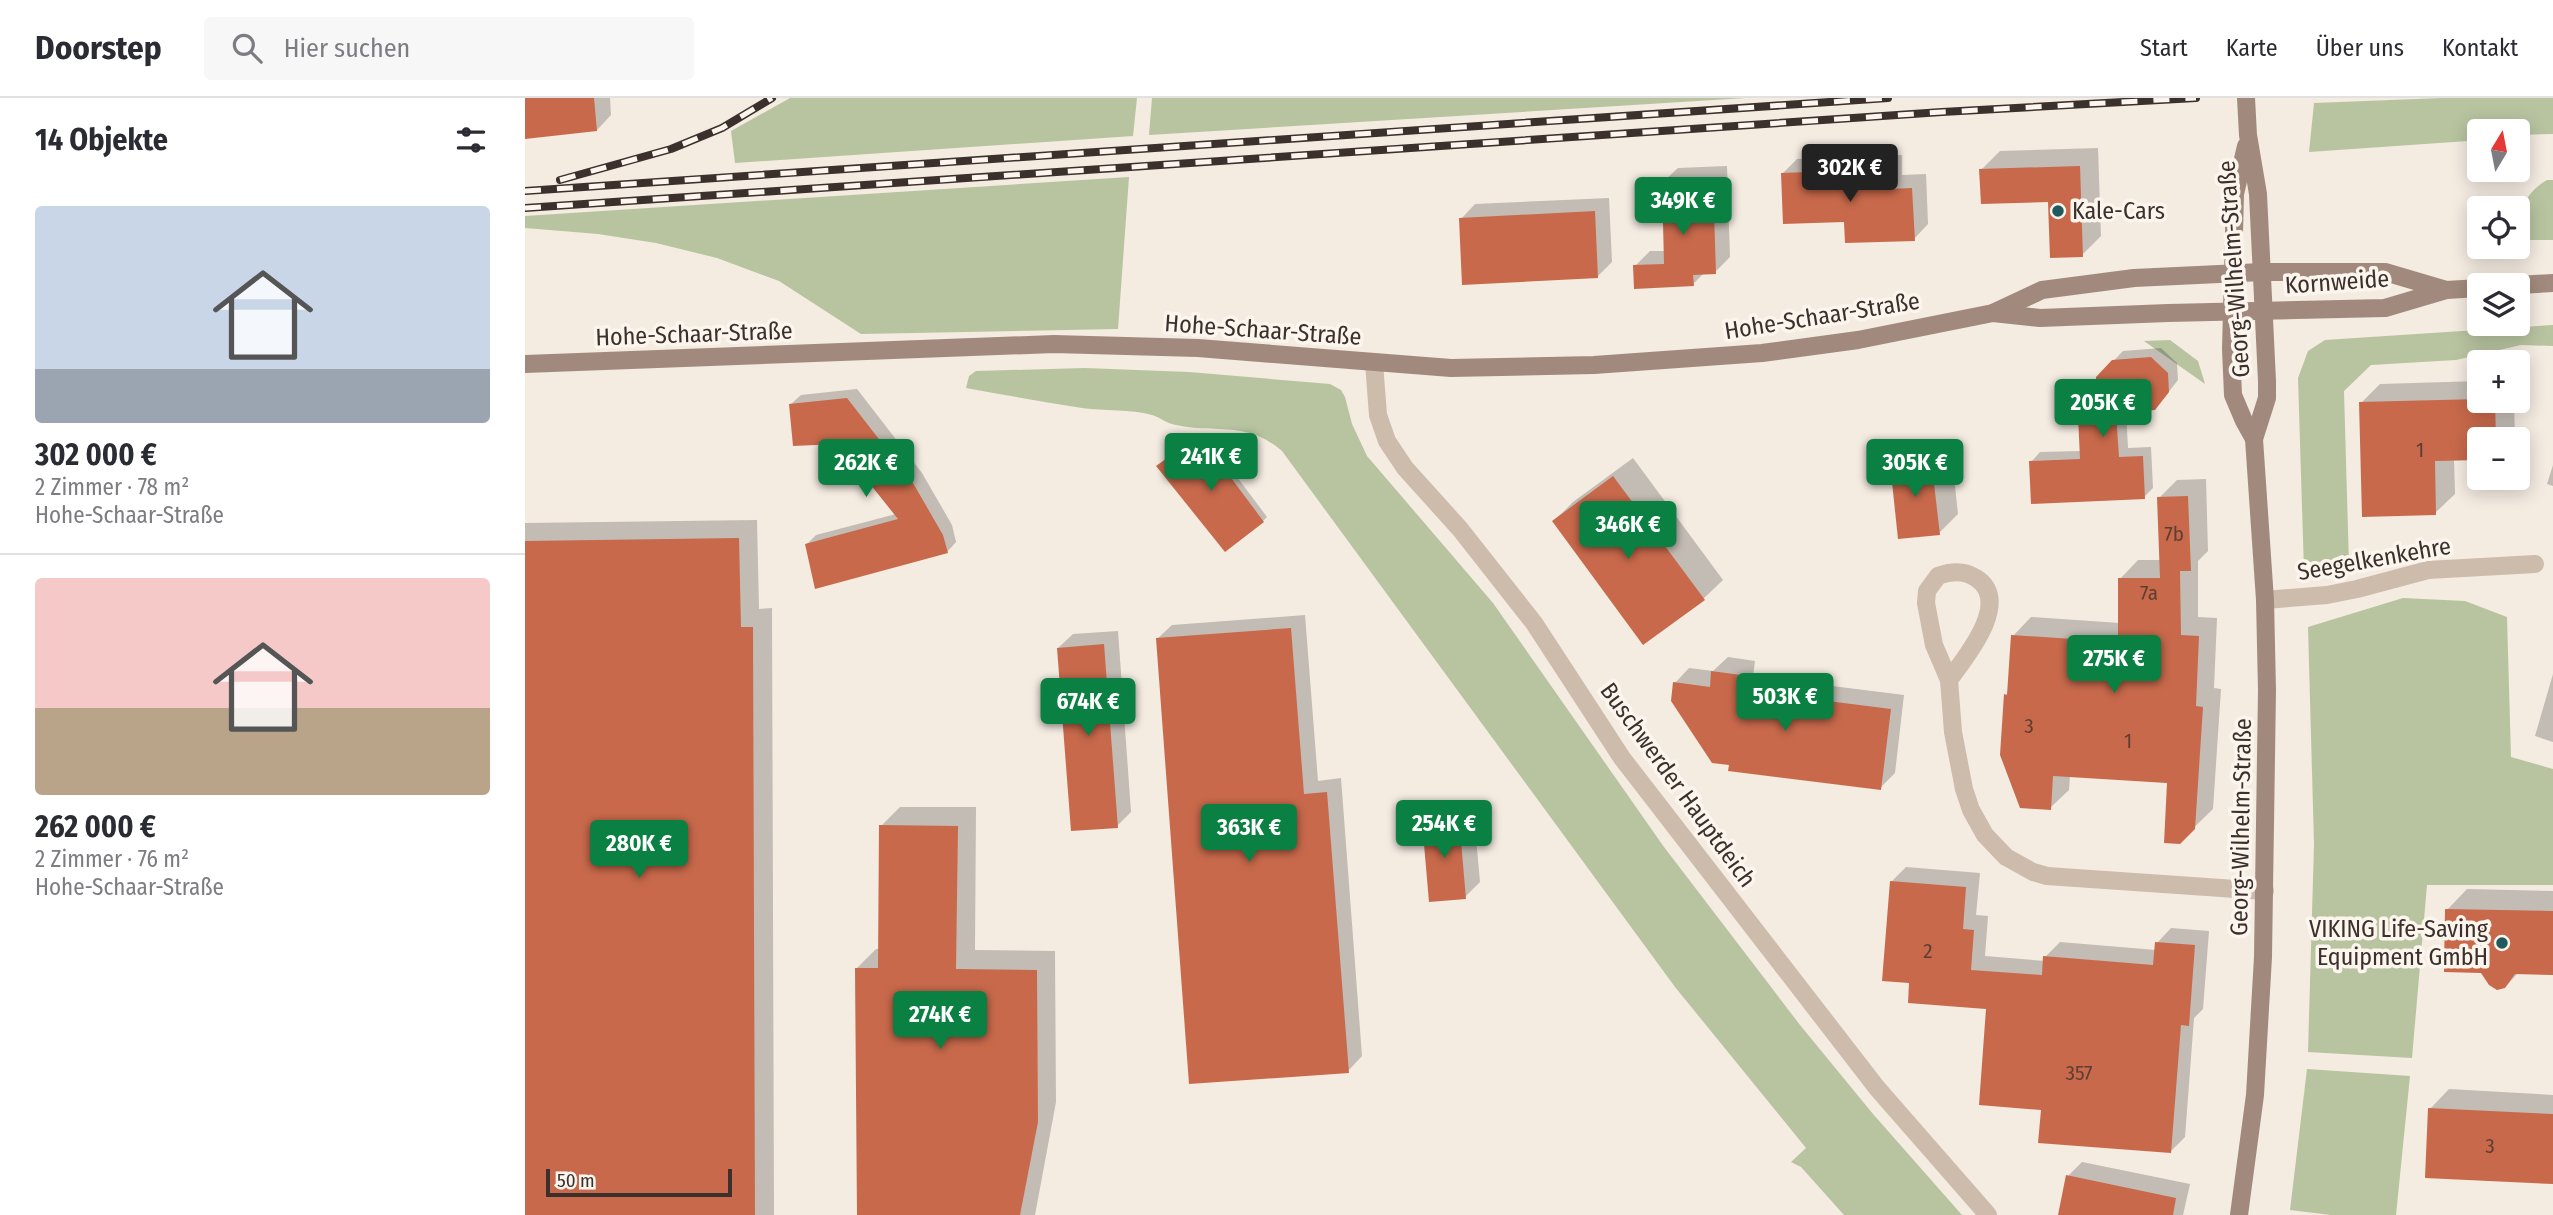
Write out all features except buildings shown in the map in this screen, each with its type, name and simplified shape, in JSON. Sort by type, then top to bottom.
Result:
[{"type":"main road","name":"Georg-Wilhelm-Straße","points":[[2239,1215],[2255,1095],[2263,957],[2267,690],[2265,600],[2254,439],[2267,398],[2264,311],[2258,194],[2248,135],[2246,98]]},
{"type":"main road","name":"Georg-Wilhelm-Straße","points":[[2248,135],[2235,194],[2230,311],[2233,395],[2243,421],[2254,439]]},
{"type":"main road","name":"Kornweide","points":[[2231,272],[2385,272],[2446,290]]},
{"type":"main road","name":"Hohe-Schaar-Straße","points":[[525,364],[1054,344],[1221,350],[1374,363],[1499,368],[1662,362],[1788,350],[1858,340],[1993,313],[2042,290],[2134,278],[2231,272]]},
{"type":"main road","points":[[2530,285],[2553,284]]},
{"type":"main road","name":"Kornweide","points":[[2230,311],[2385,308],[2446,290],[2467,289]]},
{"type":"main road","name":"Hohe-Schaar-Straße","points":[[1993,313],[2041,318],[2230,311]]},
{"type":"street","name":"Buschwerder Hauptdeich","points":[[1374,363],[1378,415],[1387,441],[1405,468],[1461,529],[1534,623],[1622,758],[1877,1088],[1988,1215]]},
{"type":"street","name":"Seegelkenkehre","points":[[2265,600],[2327,595],[2428,570],[2535,564]]},
{"type":"street","points":[[1949,680],[1976,643],[1989,605],[1988,593],[1982,582],[1958,572],[1938,576],[1927,591],[1926,603],[1934,645],[1949,680],[1953,732],[1964,789],[1977,824],[2006,857],[2033,872],[2055,877],[2265,891]]},
{"type":"green space","points":[[790,98],[1137,98],[1133,136],[735,163],[731,131]]},
{"type":"green space","points":[[1152,98],[1746,98],[1149,135]]},
{"type":"green space","points":[[2442,98],[2553,98],[2553,134],[2531,135],[2531,119],[2467,119],[2467,141],[2309,152],[2314,103]]},
{"type":"green space","points":[[1129,177],[1118,329],[861,334],[779,281],[717,258],[656,243],[598,234],[525,228],[525,216]]},
{"type":"green space","points":[[2553,180],[2553,240],[2530,240],[2528,196],[2539,185]]},
{"type":"green space","points":[[2553,325],[2553,346],[2521,345],[2499,350],[2467,350],[2467,357],[2456,360],[2371,365],[2344,391],[2349,565],[2326,574],[2304,571],[2298,378],[2308,351],[2325,340],[2467,331],[2467,336],[2530,336],[2530,327]]},
{"type":"green space","points":[[2170,340],[2198,361],[2205,384],[2144,341]]},
{"type":"green space","points":[[1085,368],[1189,372],[1330,384],[1341,390],[1352,424],[1367,456],[1493,603],[1664,847],[1800,1025],[1873,1114],[1962,1215],[1844,1215],[1801,1167],[1791,1162],[1806,1148],[1675,987],[1282,451],[1269,441],[1243,432],[1173,424],[1144,413],[1082,408],[966,388],[969,376],[976,371]]},
{"type":"green space","points":[[2403,598],[2465,601],[2507,617],[2511,757],[2553,769],[2553,885],[2427,885],[2412,1058],[2308,1052],[2314,844],[2308,627]]},
{"type":"green space","points":[[2307,1069],[2410,1076],[2396,1215],[2331,1215],[2290,1210]]},
{"type":"railway","points":[[560,180],[671,149],[722,128],[772,98]]},
{"type":"railway","points":[[525,191],[1888,98]]},
{"type":"railway","points":[[525,208],[1942,112],[2196,98]]},
{"type":"place","name":"Kale-Cars","points":[[2058,211]]},
{"type":"place","name":"VIKING Life-Saving Equipment GmbH","points":[[2502,943]]}]
